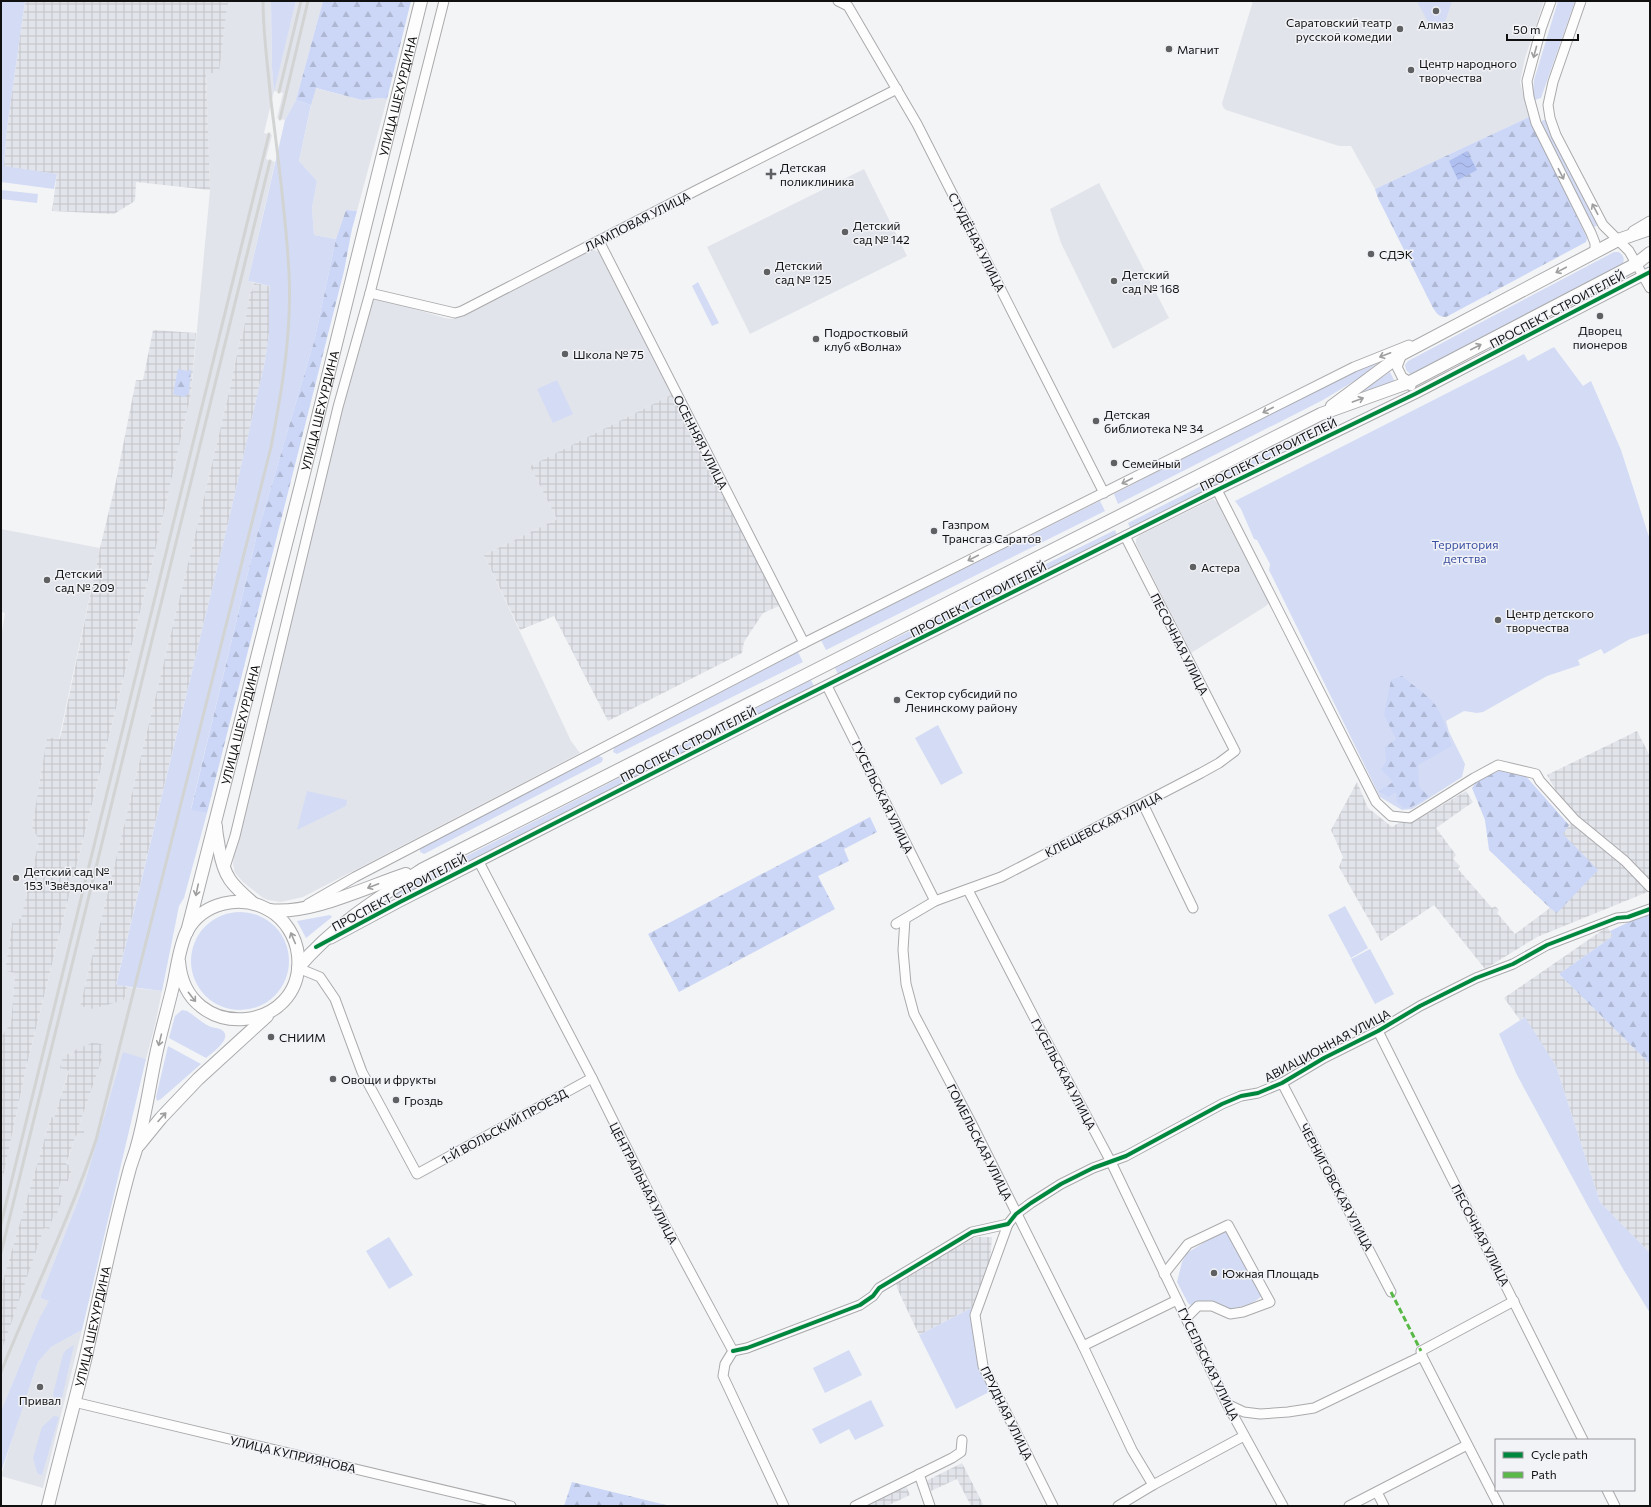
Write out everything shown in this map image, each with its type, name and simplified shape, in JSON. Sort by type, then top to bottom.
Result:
[{"type":"main road","name":"УЛИЦА ШЕХУРДИНА","points":[[187,932],[301,485],[421,1]]},
{"type":"main road","name":"ПРОСПЕКТ СТРОИТЕЛЕЙ","points":[[1321,414],[1402,354],[1435,335],[1618,240],[1650,229]]},
{"type":"main road","name":"ПРОСПЕКТ СТРОИТЕЛЕЙ","points":[[298,968],[316,947],[352,916],[423,869],[1321,414],[1410,382],[1636,264],[1650,253]]},
{"type":"main road","name":"УЛИЦА ШЕХУРДИНА","points":[[215,819],[216,833],[224,871],[239,890],[254,903]]},
{"type":"main road","name":"ПРОСПЕКТ СТРОИТЕЛЕЙ","points":[[269,910],[286,911],[302,908],[342,897],[423,869]]},
{"type":"main road","points":[[234,902],[254,903],[269,910],[284,922],[294,938],[298,957],[296,976],[289,993],[284,1000],[269,1014],[241,1020],[225,1019],[210,1013],[198,1004],[188,992],[182,977],[179,961],[181,950],[187,932],[196,919],[214,906],[234,902]]},
{"type":"main road","name":"УЛИЦА ШЕХУРДИНА","points":[[48,1506],[116,1224],[137,1147],[158,1048],[179,961]]},
{"type":"main road","name":"УЛИЦА ШЕХУРДИНА","points":[[137,1147],[161,1118],[198,1079],[269,1014]]},
{"type":"street","points":[[224,871],[235,836],[336,415],[370,293],[444,1]]},
{"type":"street","name":"СТУДЁНАЯ УЛИЦА","points":[[838,1],[848,6],[897,89],[972,232],[1104,493]]},
{"type":"street","points":[[1550,1],[1527,81],[1529,97],[1536,123],[1591,233],[1595,243],[1595,252]]},
{"type":"street","points":[[1581,1],[1553,82],[1548,105],[1550,118],[1556,135],[1604,226],[1629,251],[1636,264],[1647,274],[1650,288]]},
{"type":"street","name":"ЛАМПОВАЯ УЛИЦА","points":[[370,293],[454,313],[462,311],[897,89]]},
{"type":"street","name":"ПРОСПЕКТ СТРОИТЕЛЕЙ","points":[[1618,240],[1650,221]]},
{"type":"street","name":"ОСЕННЯЯ УЛИЦА","points":[[599,241],[804,643]]},
{"type":"street","name":"ПРОСПЕКТ СТРОИТЕЛЕЙ","points":[[316,947],[479,862],[1125,536],[1415,394],[1647,274]]},
{"type":"street","name":"ПРОСПЕКТ СТРОИТЕЛЕЙ","points":[[302,908],[355,877],[804,643],[1354,366],[1435,335]]},
{"type":"street","points":[[1402,354],[1397,367],[1402,377],[1410,382],[1415,394]]},
{"type":"street","points":[[1217,490],[1376,802],[1391,816],[1410,818],[1498,765],[1536,774],[1540,781],[1575,820],[1625,861],[1650,887]]},
{"type":"street","name":"ПЕСОЧНАЯ УЛИЦА","points":[[1125,536],[1235,751]]},
{"type":"street","name":"ГУСЕЛЬСКАЯ УЛИЦА","points":[[827,686],[935,901]]},
{"type":"street","name":"КЛЕЩЕВСКАЯ УЛИЦА","points":[[968,890],[1001,877],[1143,804],[1220,763],[1235,751]]},
{"type":"street","points":[[1143,804],[1193,908]]},
{"type":"street","name":"ЦЕНТРАЛЬНАЯ УЛИЦА","points":[[479,862],[592,1078],[664,1223],[733,1351]]},
{"type":"street","points":[[896,924],[935,901],[968,890]]},
{"type":"street","name":"ГУСЕЛЬСКАЯ УЛИЦА","points":[[968,890],[1111,1162],[1227,1404],[1283,1506]]},
{"type":"street","name":"АВИАЦИОННАЯ УЛИЦА","points":[[1016,1214],[1060,1184],[1093,1168],[1126,1156],[1222,1104],[1241,1096],[1258,1093],[1282,1083],[1324,1058],[1378,1031],[1414,1009],[1476,978],[1513,964],[1547,945],[1617,918],[1628,917],[1650,909]]},
{"type":"street","name":"ГОМЕЛЬСКАЯ УЛИЦА","points":[[905,919],[902,950],[906,984],[914,1014],[972,1124],[1083,1346],[1132,1450],[1153,1485]]},
{"type":"street","name":"1-Й ВОЛЬСКИЙ ПРОЕЗД","points":[[298,968],[320,977],[335,999],[362,1072],[417,1174],[592,1078]]},
{"type":"street","name":"ПЕСОЧНАЯ УЛИЦА","points":[[1378,1031],[1582,1439]]},
{"type":"street","name":"ЧЕРНИГОВСКАЯ УЛИЦА","points":[[1282,1083],[1391,1292]]},
{"type":"street","name":"ПРУДНАЯ УЛИЦА","points":[[1016,1214],[1008,1224],[975,1315],[983,1366],[1053,1506]]},
{"type":"street","points":[[784,1506],[724,1376],[725,1364],[733,1351],[747,1348],[860,1305],[866,1302],[880,1288],[972,1232],[1008,1224]]},
{"type":"street","points":[[1164,1274],[1188,1244],[1228,1225],[1270,1302],[1244,1312],[1230,1314],[1212,1306],[1198,1306],[1186,1318]]},
{"type":"street","points":[[1083,1346],[1177,1300]]},
{"type":"street","points":[[1227,1404],[1244,1412],[1260,1414],[1314,1408],[1421,1353],[1514,1301]]},
{"type":"street","points":[[1421,1353],[1499,1506]]},
{"type":"street","name":"УЛИЦА КУПРИЯНОВА","points":[[74,1402],[511,1506]]},
{"type":"street","points":[[1118,1506],[1153,1485],[1244,1436]]},
{"type":"street","points":[[855,1506],[952,1458],[961,1452],[962,1440]]},
{"type":"street","points":[[1350,1506],[1467,1445]]},
{"type":"street","points":[[919,1474],[930,1506]]},
{"type":"street","points":[[1608,1491],[1616,1506]]},
{"type":"street","points":[[1377,1492],[1384,1506]]},
{"type":"shaded area","points":[[25,1],[228,1],[219,73],[206,73],[210,190],[136,182],[135,201],[114,214],[52,211],[57,174],[4,167],[7,128]]},
{"type":"shaded area","points":[[228,1],[271,1],[272,68],[274,90],[296,1],[323,1],[296,100],[285,120],[277,118],[283,93],[274,91],[264,133],[272,135],[266,159],[275,162],[248,281],[254,283],[252,292],[250,292],[243,335],[241,335],[201,510],[80,1006],[124,1000],[127,987],[162,991],[155,1025],[146,1059],[123,1053],[84,1185],[40,1298],[50,1301],[39,1319],[1,1411],[1,1353],[44,1227],[54,1213],[57,1214],[63,1196],[56,1194],[61,1181],[67,1183],[73,1167],[66,1165],[76,1135],[84,1131],[78,1128],[101,1061],[64,1053],[61,1068],[69,1070],[54,1118],[51,1117],[1,1287],[1,1187],[26,1068],[154,556],[191,394],[210,190],[206,73],[219,73]]},
{"type":"shaded area","points":[[1253,1],[1544,1],[1525,58],[1520,82],[1529,117],[1375,189],[1351,146],[1339,146],[1226,110],[1223,107],[1222,103]]},
{"type":"shaded area","points":[[315,88],[362,100],[380,98],[387,99],[357,211],[346,210],[336,239],[314,235],[312,208],[317,181],[299,161]]},
{"type":"shaded area","points":[[864,169],[907,256],[750,334],[707,247]]},
{"type":"shaded area","name":"Детский сад № 168","points":[[1099,183],[1169,318],[1113,349],[1061,243],[1050,209]]},
{"type":"shaded area","points":[[588,250],[594,250],[601,253],[673,394],[530,466],[557,519],[484,555],[571,741],[580,753],[303,897],[281,902],[263,898],[243,882],[235,873],[233,864],[234,855],[367,306],[372,300],[381,299],[452,319]]},
{"type":"shaded area","points":[[254,283],[270,286],[269,333],[265,361],[229,519],[116,984],[127,987],[124,1000],[93,1009],[80,1006],[201,510],[241,335],[243,334],[250,292],[252,292]]},
{"type":"shaded area","points":[[153,330],[196,333],[191,394],[154,556],[26,1068],[1,1187],[1,1037],[11,1023],[15,973],[5,971],[13,918],[21,919],[39,840],[32,827],[47,737],[60,739],[100,548],[115,486],[136,380],[143,380]]},
{"type":"shaded area","points":[[673,394],[779,606],[763,613],[744,642],[742,653],[608,721],[554,616],[520,630],[484,555],[557,519],[530,466]]},
{"type":"shaded area","points":[[1213,499],[1224,508],[1269,598],[1269,603],[1191,653],[1136,544],[1136,539],[1140,535]]},
{"type":"shaded area","points":[[1,529],[100,548],[59,739],[47,737],[32,827],[39,840],[21,920],[13,918],[5,971],[15,973],[11,1023],[1,1037],[1,638],[5,613],[1,612]]},
{"type":"shaded area","points":[[1637,731],[1650,756],[1650,891],[1537,937],[1485,969],[1434,905],[1381,941],[1339,867],[1343,857],[1331,830],[1357,782],[1368,808],[1392,827],[1400,822],[1414,822],[1466,791],[1473,802],[1436,828],[1456,855],[1453,859],[1460,866],[1458,869],[1492,908],[1495,906],[1499,910],[1497,913],[1515,934],[1550,908],[1557,912],[1562,834],[1573,820],[1547,775]]},
{"type":"shaded area","points":[[1607,927],[1613,936],[1559,974],[1650,1064],[1650,1253],[1600,1202],[1556,1066],[1524,1017],[1520,1020],[1504,998]]},
{"type":"shaded area","points":[[94,1042],[104,1045],[100,1057],[102,1059],[78,1128],[84,1131],[82,1137],[76,1135],[66,1164],[73,1167],[67,1183],[61,1181],[57,1194],[63,1196],[57,1214],[54,1214],[49,1229],[44,1228],[1,1353],[1,1287],[51,1117],[54,1118],[69,1071],[60,1068],[64,1053],[73,1055],[75,1050]]},
{"type":"shaded area","points":[[976,1237],[992,1237],[990,1261],[975,1306],[919,1335],[897,1288],[896,1282]]},
{"type":"shaded area","points":[[82,1330],[43,1488],[1,1476],[38,1362],[51,1347]]},
{"type":"shaded area","points":[[962,1463],[984,1506],[971,1506],[957,1479],[931,1491],[926,1481]]},
{"type":"shaded area","points":[[906,1486],[910,1495],[887,1506],[865,1506]]},
{"type":"green space","points":[[1,1],[25,1],[7,128],[4,166],[57,174],[54,189],[1,182]]},
{"type":"green space","points":[[271,1],[296,1],[274,92],[272,68]]},
{"type":"green space","points":[[323,1],[411,1],[387,99],[380,98],[362,100],[316,88],[311,105],[296,100]]},
{"type":"green space","name":"Алмаз","points":[[1417,1],[1452,1],[1443,28],[1428,22]]},
{"type":"green space","points":[[1558,1],[1575,1],[1541,98],[1535,100],[1533,92],[1534,80]]},
{"type":"green space","points":[[296,100],[311,105],[299,161],[317,181],[312,208],[314,235],[336,239],[315,338],[257,535],[191,809],[207,813],[184,898],[179,906],[162,991],[116,985],[229,519],[265,361],[269,333],[270,286],[248,281],[285,120]]},
{"type":"green space","points":[[1529,117],[1587,238],[1586,242],[1446,317],[1440,316],[1433,308],[1378,198],[1375,189]]},
{"type":"green space","points":[[1546,120],[1554,140],[1598,225],[1594,227],[1592,226],[1544,129],[1541,122]]},
{"type":"green space","points":[[1,190],[38,194],[37,203],[1,199]]},
{"type":"green space","points":[[346,210],[357,211],[344,271],[207,813],[191,810],[257,535],[315,338],[336,239]]},
{"type":"green space","points":[[1614,252],[1619,252],[1623,256],[1624,260],[1622,266],[1415,374],[1410,374],[1406,370],[1405,365],[1408,361]]},
{"type":"green space","points":[[698,282],[719,323],[712,326],[692,286]]},
{"type":"green space","name":"Территория детства","points":[[1554,347],[1583,386],[1591,381],[1621,450],[1650,540],[1650,633],[1630,639],[1604,654],[1601,649],[1578,660],[1580,665],[1547,676],[1483,712],[1477,713],[1464,711],[1446,721],[1449,732],[1465,764],[1462,777],[1412,809],[1402,810],[1380,797],[1269,570],[1270,564],[1257,540],[1254,539],[1241,509],[1235,501],[1524,354],[1528,361]]},
{"type":"green space","points":[[1378,363],[1359,378],[1323,400],[1118,504],[1114,494],[1355,370]]},
{"type":"green space","points":[[178,369],[188,371],[191,369],[189,393],[184,397],[173,394]]},
{"type":"green space","points":[[1390,372],[1396,384],[1361,397],[1359,393]]},
{"type":"green space","points":[[557,380],[573,414],[553,423],[537,389]]},
{"type":"green space","points":[[1337,421],[1327,428],[1130,528],[1128,523],[1324,424]]},
{"type":"green space","points":[[1100,501],[1105,511],[826,650],[821,640]]},
{"type":"green space","points":[[1115,530],[1117,535],[838,674],[835,668]]},
{"type":"green space","points":[[798,652],[803,662],[617,754],[613,752],[614,748]]},
{"type":"green space","points":[[1402,676],[1423,692],[1433,702],[1443,720],[1452,746],[1418,765],[1419,787],[1430,797],[1411,807],[1404,808],[1397,802],[1396,792],[1388,797],[1379,791],[1393,782],[1381,769],[1386,762],[1385,747],[1396,739],[1384,715],[1391,680]]},
{"type":"green space","points":[[811,680],[814,686],[398,898],[395,896],[395,893],[433,873]]},
{"type":"green space","points":[[938,725],[963,773],[941,785],[915,738]]},
{"type":"green space","points":[[599,756],[603,758],[602,762],[424,854],[420,852],[420,848]]},
{"type":"green space","points":[[1501,770],[1524,774],[1569,825],[1563,834],[1598,870],[1557,913],[1489,850],[1485,820],[1472,788],[1477,781]]},
{"type":"green space","points":[[307,791],[347,800],[346,806],[297,830]]},
{"type":"green space","points":[[870,817],[877,832],[844,849],[849,861],[818,876],[835,909],[679,992],[648,934]]},
{"type":"green space","points":[[1345,906],[1368,948],[1351,958],[1328,915]]},
{"type":"green space","points":[[240,912],[259,915],[275,926],[286,942],[289,961],[286,980],[275,996],[259,1007],[240,1010],[221,1007],[205,996],[194,980],[191,961],[194,942],[205,926],[221,915]]},
{"type":"green space","points":[[1650,912],[1650,1064],[1559,974],[1613,936],[1610,931]]},
{"type":"green space","points":[[330,915],[332,917],[306,938],[297,921]]},
{"type":"green space","points":[[1370,949],[1394,994],[1375,1004],[1351,959]]},
{"type":"green space","points":[[182,1010],[187,1011],[211,1027],[222,1030],[225,1034],[225,1038],[220,1046],[206,1058],[169,1038],[175,1016]]},
{"type":"green space","points":[[1525,1017],[1556,1066],[1600,1202],[1650,1253],[1650,1313],[1623,1269],[1517,1075],[1499,1034]]},
{"type":"green space","points":[[168,1046],[201,1064],[157,1101],[156,1097]]},
{"type":"green space","points":[[123,1052],[146,1059],[82,1330],[51,1347],[38,1362],[1,1472],[1,1411],[39,1319],[49,1301],[40,1298],[84,1185]]},
{"type":"green space","points":[[1225,1231],[1229,1233],[1262,1295],[1256,1300],[1240,1307],[1195,1309],[1188,1303],[1177,1282],[1182,1262],[1187,1253]]},
{"type":"green space","points":[[389,1237],[413,1275],[389,1289],[366,1251]]},
{"type":"green space","points":[[975,1306],[991,1391],[956,1409],[919,1335]]},
{"type":"green space","points":[[74,1345],[62,1398],[57,1403],[53,1394],[63,1354]]},
{"type":"green space","points":[[849,1350],[862,1375],[825,1393],[813,1368]]},
{"type":"green space","points":[[871,1400],[884,1426],[855,1440],[849,1429],[820,1444],[812,1429]]},
{"type":"green space","points":[[54,1416],[59,1417],[42,1475],[38,1474],[33,1458],[42,1427]]},
{"type":"green space","points":[[572,1482],[670,1506],[564,1506]]},
{"type":"water","points":[[1467,151],[1477,170],[1458,180],[1449,161]]},
{"type":"railway","points":[[1,1372],[74,1199],[96,1140],[271,447],[279,404],[288,339],[290,295],[286,230],[271,101],[263,1]]},
{"type":"railway","points":[[279,92],[301,1]]},
{"type":"railway","points":[[280,119],[308,1]]},
{"type":"railway","points":[[1,1224],[269,134]]},
{"type":"railway","points":[[1,1253],[270,161]]},
{"type":"marked path","points":[[1391,1292],[1421,1351]]},
{"type":"cycle path","points":[[316,947],[400,902],[779,709],[1217,490],[1415,394],[1650,272]]},
{"type":"cycle path","points":[[733,1351],[747,1348],[860,1305],[873,1296],[879,1288],[972,1232],[1008,1224],[1016,1214],[1061,1184],[1093,1168],[1126,1156],[1222,1104],[1241,1096],[1258,1093],[1282,1083],[1324,1058],[1378,1031],[1420,1006],[1476,978],[1513,964],[1547,945],[1617,918],[1628,917],[1650,909]]},
{"type":"place","name":"Алмаз","points":[[1436,11]]},
{"type":"place","name":"Саратовский театр русской комедии","points":[[1400,29]]},
{"type":"place","name":"Магнит","points":[[1169,49]]},
{"type":"place","name":"Центр народного творчества","points":[[1411,70]]},
{"type":"place","name":"Детская поликлиника","points":[[771,174]]},
{"type":"place","name":"Детский сад № 142","points":[[845,232]]},
{"type":"place","name":"СДЭК","points":[[1371,254]]},
{"type":"place","name":"Детский сад № 125","points":[[767,272]]},
{"type":"place","name":"Детский сад № 168","points":[[1114,281]]},
{"type":"place","name":"Дворец пионеров","points":[[1600,316]]},
{"type":"place","name":"Подростковый клуб «Волна»","points":[[816,339]]},
{"type":"place","name":"Школа № 75","points":[[565,354]]},
{"type":"place","name":"Детская библиотека № 34","points":[[1096,421]]},
{"type":"place","name":"Семейный","points":[[1114,463]]},
{"type":"place","name":"Газпром Трансгаз Саратов","points":[[934,531]]},
{"type":"place","name":"Астера","points":[[1193,567]]},
{"type":"place","name":"Детский сад № 209","points":[[47,580]]},
{"type":"place","name":"Центр детского творчества","points":[[1498,620]]},
{"type":"place","name":"Сектор субсидий по Ленинскому району","points":[[897,700]]},
{"type":"place","name":"Детский сад № 153 \"Звёздочка\"","points":[[16,878]]},
{"type":"place","name":"СНИИМ","points":[[271,1037]]},
{"type":"place","name":"Овощи и фрукты","points":[[333,1079]]},
{"type":"place","name":"Гроздь","points":[[396,1100]]},
{"type":"place","name":"Южная Площадь","points":[[1214,1273]]},
{"type":"place","name":"Привал","points":[[40,1387]]}]
